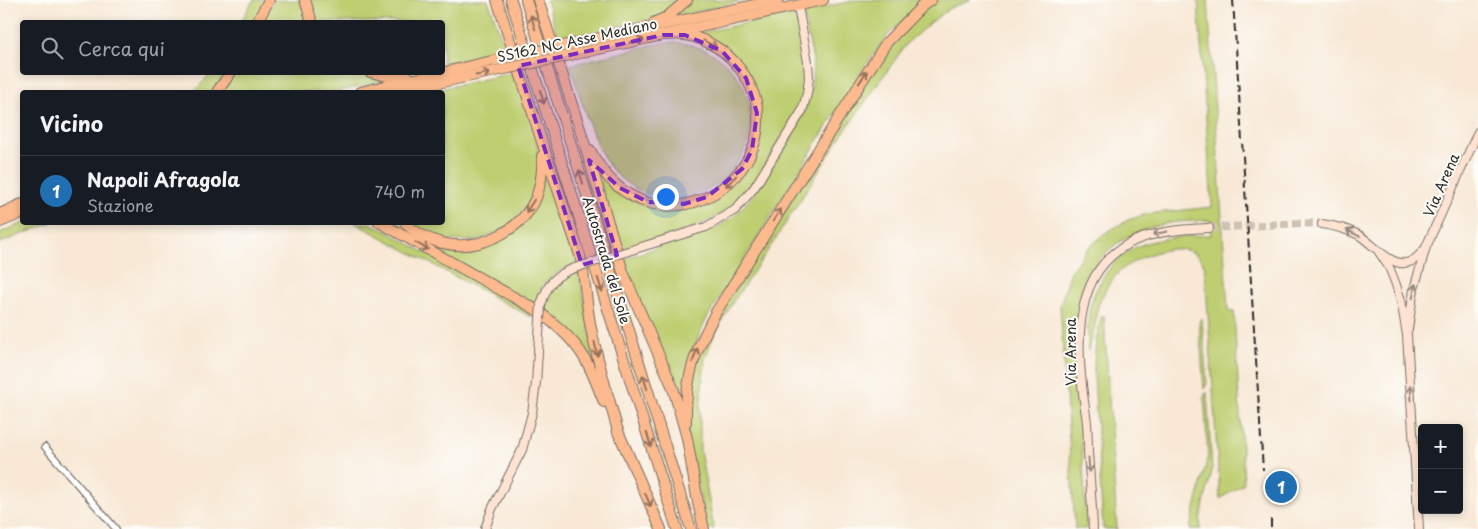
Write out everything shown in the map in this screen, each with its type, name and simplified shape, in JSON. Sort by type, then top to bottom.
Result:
[{"type":"highway","points":[[258,20],[269,0]]},
{"type":"highway","points":[[305,0],[311,20]]},
{"type":"highway","points":[[498,0],[542,142],[580,255],[590,323],[620,435]]},
{"type":"highway","name":"Autostrada del Sole","points":[[511,0],[676,529]]},
{"type":"highway","name":"Autostrada del Sole","points":[[526,0],[691,529]]},
{"type":"highway","points":[[538,0],[580,129],[622,272],[673,388],[687,438],[704,529]]},
{"type":"highway","points":[[632,32],[667,17],[687,0]]},
{"type":"highway","name":"SS162 NC Asse Mediano","points":[[574,49],[632,32],[778,0]]},
{"type":"highway","name":"SS162 NC Asse Mediano","points":[[401,90],[498,65],[574,49],[663,35],[824,0]]},
{"type":"highway","points":[[687,438],[686,400],[690,372],[699,344],[716,312],[886,42],[931,0]]},
{"type":"highway","points":[[580,129],[595,159],[607,176],[620,188],[648,202],[669,205],[684,204],[707,198],[725,187],[742,169],[752,150],[757,130],[757,113],[753,92],[746,78],[735,62],[722,50],[700,39],[685,35],[663,35]]},
{"type":"highway","points":[[445,71],[464,73]]},
{"type":"highway","points":[[426,90],[464,73]]},
{"type":"highway","name":"SS162 NC Asse Mediano","points":[[371,90],[464,73]]},
{"type":"highway","points":[[218,90],[229,75]]},
{"type":"highway","points":[[383,75],[402,77],[415,75]]},
{"type":"highway","points":[[407,225],[429,239],[451,245],[473,245],[495,238],[514,226],[535,199],[542,176],[542,142]]},
{"type":"highway","points":[[0,214],[20,205]]},
{"type":"highway","points":[[0,222],[20,214]]},
{"type":"highway","points":[[384,225],[535,309],[553,323],[573,343],[585,359],[661,529]]},
{"type":"street","points":[[485,529],[492,509],[522,450],[532,413],[541,305],[547,288],[565,271],[706,227],[735,210],[754,188],[802,111],[809,78],[808,62],[798,12]]},
{"type":"street","name":"Via Arena","points":[[1407,336],[1414,288],[1426,248],[1478,132]]},
{"type":"street","name":"Via Arena","points":[[1322,224],[1338,227],[1357,234],[1390,260],[1403,264],[1416,259],[1426,248]]},
{"type":"street","name":"Via Arena","points":[[1093,529],[1080,350],[1081,315],[1086,294],[1102,266],[1117,252],[1136,240],[1161,232],[1209,228]]},
{"type":"street","name":"Via Arena","points":[[1379,252],[1395,282],[1401,300],[1407,336],[1419,529]]},
{"type":"street","points":[[45,447],[116,529]]},
{"type":"highlighted area","points":[[663,35],[685,35],[722,51],[746,78],[757,113],[752,150],[742,169],[707,197],[684,204],[648,202],[620,188],[589,160],[617,255],[582,265],[518,66]]},
{"type":"green space","points":[[253,0],[266,0],[255,20],[242,20]]},
{"type":"green space","points":[[274,0],[302,0],[308,20],[263,20]]},
{"type":"green space","points":[[308,0],[488,0],[506,50],[445,64],[445,20],[314,20]]},
{"type":"green space","points":[[546,0],[682,0],[660,17],[559,40]]},
{"type":"green space","points":[[691,0],[746,0],[674,17]]},
{"type":"green space","points":[[856,0],[926,0],[888,35],[861,72],[707,318],[690,362],[681,407],[623,259],[716,228],[733,217],[752,197],[804,114],[812,86],[813,60],[803,12]]},
{"type":"green space","points":[[939,0],[971,0],[950,8],[907,43],[841,136],[733,302],[713,337],[705,359],[700,409],[700,450],[714,529],[707,529],[687,438],[690,395],[698,357],[706,337],[883,51],[916,17]]},
{"type":"green space","points":[[1198,0],[1208,0],[1228,311],[1234,312],[1244,483],[1220,499],[1205,268],[1199,257],[1189,251],[1178,249],[1164,250],[1138,260],[1118,273],[1104,292],[1096,314],[1088,350],[1090,307],[1098,285],[1111,266],[1129,251],[1150,242],[1187,236],[1211,235],[1210,220],[1164,224],[1143,230],[1110,249],[1098,261],[1082,293],[1077,312],[1075,334],[1087,529],[1075,529],[1060,306],[1071,271],[1087,249],[1107,232],[1128,220],[1147,214],[1212,207]]},
{"type":"green space","points":[[795,13],[806,63],[806,80],[803,95],[795,117],[748,191],[730,208],[708,221],[671,235],[620,250],[598,174],[611,189],[646,205],[686,208],[706,202],[723,193],[743,174],[752,157],[759,99],[751,76],[739,60],[723,47],[703,38],[703,32]]},
{"type":"green space","points":[[669,42],[696,46],[718,58],[735,74],[746,94],[751,116],[748,138],[739,161],[721,181],[702,193],[687,197],[664,198],[656,197],[634,188],[621,179],[610,167],[592,132],[570,65]]},
{"type":"green space","points":[[516,72],[537,142],[539,166],[534,192],[526,207],[508,227],[476,241],[441,240],[412,225],[445,225],[445,90],[438,90]]},
{"type":"green space","points":[[209,75],[224,75],[213,90],[195,90]]},
{"type":"green space","points":[[233,75],[370,75],[387,80],[344,90],[223,90]]},
{"type":"green space","points":[[547,173],[549,173],[577,264],[549,278],[533,305],[387,225],[401,225],[406,229],[462,249],[521,224]]},
{"type":"green space","points":[[20,224],[46,225],[0,243],[0,233]]},
{"type":"green space","points":[[359,225],[374,225],[388,232],[531,312],[531,317]]},
{"type":"green space","points":[[579,271],[596,365],[593,366],[571,336],[545,310],[549,296],[556,285],[566,277]]},
{"type":"green space","points":[[1102,316],[1104,316],[1117,529],[1103,529],[1094,376],[1098,330]]},
{"type":"green space","points":[[1202,318],[1207,384],[1204,389],[1199,322]]},
{"type":"green space","points":[[1207,392],[1212,471],[1200,520],[1201,529],[1190,529],[1208,456],[1204,396]]},
{"type":"tunnel","points":[[1209,228],[1301,223],[1322,224]]},
{"type":"railway","points":[[1233,0],[1263,470]]},
{"type":"railway","points":[[1271,519],[1271,529]]},
{"type":"place","name":"Napoli Afragola","points":[[1281,487]]}]
